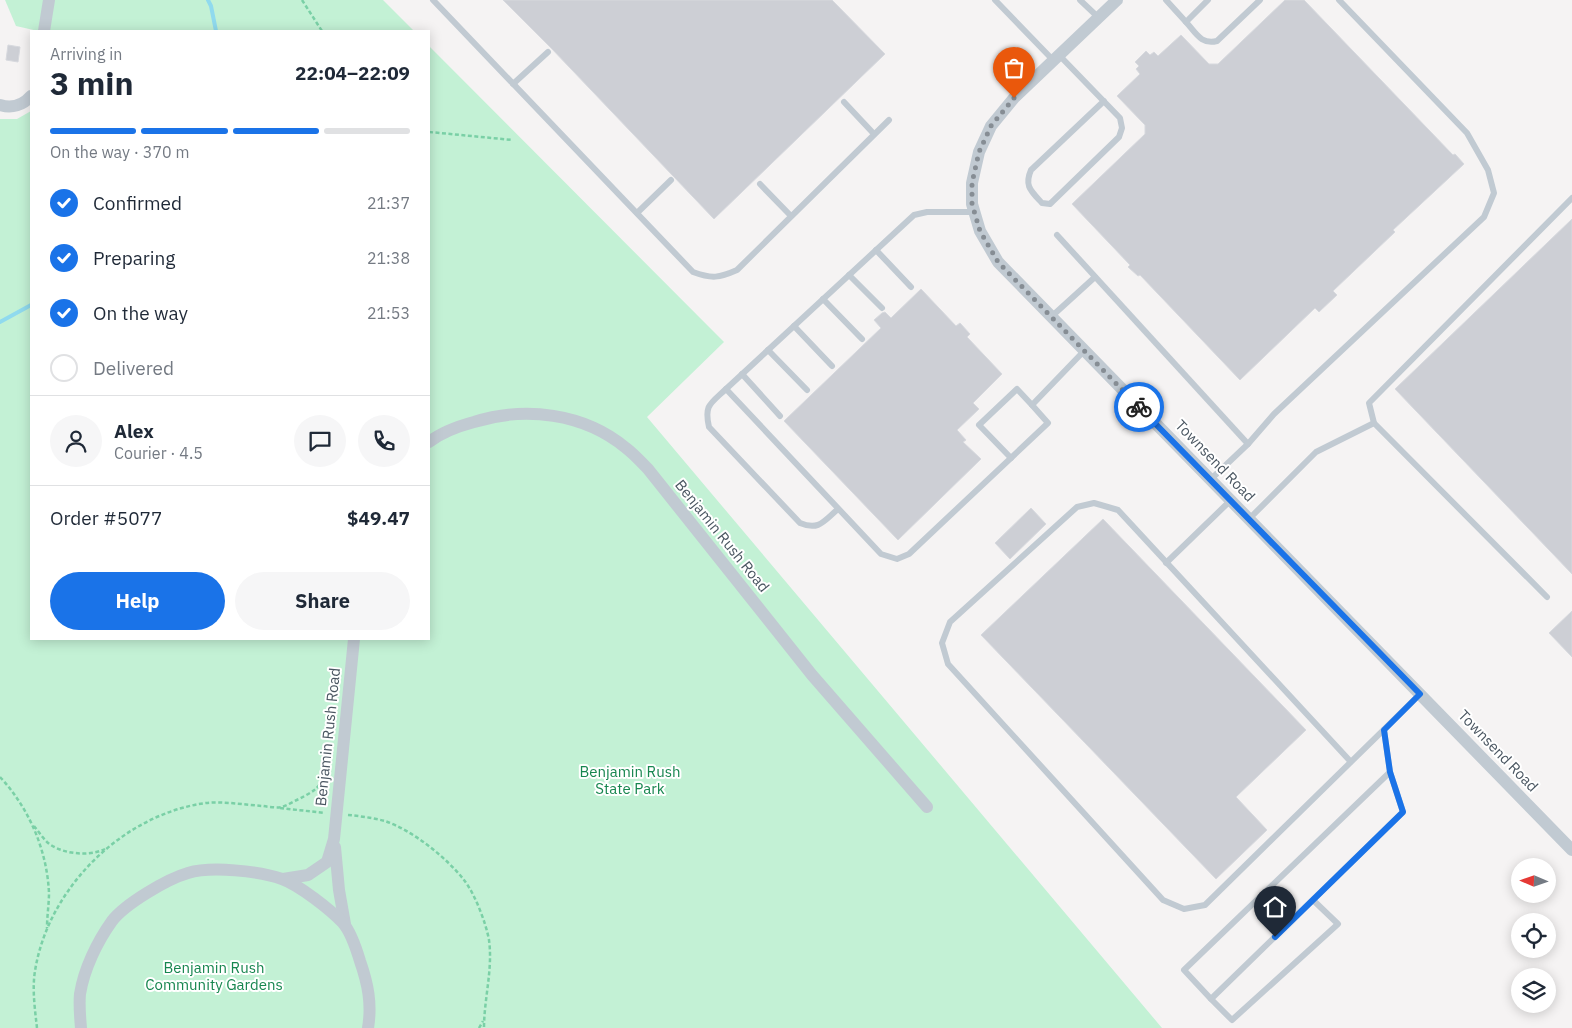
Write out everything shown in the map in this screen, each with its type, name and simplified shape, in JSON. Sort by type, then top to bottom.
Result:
[{"type":"street","points":[[44,30],[49,0]]},
{"type":"street","name":"Townsend Road","points":[[1117,0],[1014,98],[991,126],[979,152],[972,183],[972,204],[980,231],[998,262],[1572,850]]},
{"type":"street","points":[[0,105],[8,107],[24,104],[30,97]]},
{"type":"street","name":"Benjamin Rush Road","points":[[430,441],[456,427],[483,419],[518,413],[553,415],[576,421],[604,432],[626,448],[648,469],[812,675],[928,807]]},
{"type":"street","name":"Benjamin Rush Road","points":[[283,879],[308,875],[327,862],[334,839],[354,640]]},
{"type":"street","name":"Benjamin Rush Road","points":[[334,839],[339,890],[345,924],[368,983],[370,1012],[368,1028]]},
{"type":"street","name":"Benjamin Rush Road","points":[[81,1028],[80,995],[91,957],[113,920],[148,892],[189,872],[245,870],[283,879],[311,896],[345,924]]},
{"type":"lane","points":[[433,0],[693,272],[707,277],[723,276],[737,270],[889,120]]},
{"type":"lane","points":[[995,0],[1104,101],[1120,118],[1122,128],[1119,136],[1050,204],[1042,203],[1029,188],[1027,179],[1031,170],[1104,101]]},
{"type":"lane","points":[[1080,0],[1099,18]]},
{"type":"lane","points":[[1166,0],[1202,40],[1210,43],[1217,41],[1260,0]]},
{"type":"lane","points":[[1186,22],[1208,0]]},
{"type":"lane","points":[[1210,480],[1248,444],[1274,414],[1484,217],[1494,193],[1488,170],[1466,134],[1339,0]]},
{"type":"lane","points":[[513,84],[548,52]]},
{"type":"lane","points":[[844,102],[874,134]]},
{"type":"lane","points":[[637,213],[671,180]]},
{"type":"lane","points":[[760,184],[791,216]]},
{"type":"lane","points":[[1547,597],[1374,423],[1369,404],[1572,198]]},
{"type":"lane","points":[[838,509],[820,525],[810,527],[800,523],[709,427],[706,413],[710,404],[914,215],[927,212],[975,212]]},
{"type":"lane","points":[[1057,235],[1248,444]]},
{"type":"lane","points":[[876,250],[911,286]]},
{"type":"lane","points":[[849,275],[882,308]]},
{"type":"lane","points":[[1051,317],[1095,277]]},
{"type":"lane","points":[[823,299],[862,340]]},
{"type":"lane","points":[[794,326],[832,366]]},
{"type":"lane","points":[[768,350],[807,390]]},
{"type":"lane","points":[[1032,405],[1084,351]]},
{"type":"lane","points":[[742,374],[780,416]]},
{"type":"lane","points":[[726,389],[880,554],[897,559],[909,554],[1011,458],[1048,423],[1017,389],[979,425],[1011,458]]},
{"type":"lane","points":[[1249,519],[1316,452],[1374,423]]},
{"type":"lane","points":[[1166,563],[1231,500]]},
{"type":"lane","points":[[1351,762],[1118,510],[1094,503],[1078,507],[950,622],[942,643],[948,664],[1163,900],[1184,909],[1204,905],[1384,730],[1420,694]]},
{"type":"lane","points":[[1211,999],[1403,812],[1390,772],[1384,730]]},
{"type":"lane","points":[[1313,900],[1338,924],[1232,1020],[1184,970],[1390,772]]},
{"type":"path","points":[[302,0],[321,30]]},
{"type":"path","points":[[430,132],[513,140]]},
{"type":"path","points":[[280,808],[316,790],[328,773]]},
{"type":"path","points":[[0,777],[15,794],[32,823],[48,843],[67,851],[83,854],[98,853],[134,829],[168,812],[207,803],[330,813]]},
{"type":"path","points":[[342,814],[386,821],[412,834],[443,857],[465,881],[480,911],[489,940],[489,973],[484,1028]]},
{"type":"path","points":[[32,823],[44,859],[49,893],[46,929],[35,972],[37,1028]]},
{"type":"path","points":[[46,929],[61,902],[78,879],[106,849]]},
{"type":"path","points":[[479,1028],[484,1019]]},
{"type":"green space","points":[[5,0],[383,0],[413,30],[34,30],[16,26]]},
{"type":"green space","name":"Benjamin Rush State Park","points":[[430,47],[724,342],[647,417],[1162,1028],[0,1028],[0,119],[17,119],[30,112],[30,640],[430,640]]},
{"type":"building","points":[[503,0],[832,0],[885,54],[714,219]]},
{"type":"building","points":[[1285,0],[1304,0],[1453,155],[1455,154],[1464,164],[1393,230],[1395,232],[1333,291],[1337,295],[1319,312],[1315,308],[1240,380],[1140,275],[1138,276],[1128,267],[1130,265],[1072,204],[1145,134],[1145,125],[1117,96],[1140,74],[1136,69],[1139,66],[1135,62],[1146,51],[1150,55],[1154,52],[1158,56],[1181,35],[1209,64],[1218,64]]},
{"type":"building","points":[[8,45],[20,47],[18,62],[6,60]]},
{"type":"building","points":[[1572,219],[1572,574],[1395,389]]},
{"type":"building","points":[[921,289],[956,326],[960,323],[970,334],[967,337],[1002,374],[973,403],[979,409],[957,430],[966,440],[963,442],[981,459],[898,540],[784,421],[881,328],[874,320],[885,312],[891,318]]},
{"type":"building","points":[[1031,508],[1046,524],[1010,559],[995,543]]},
{"type":"building","points":[[1103,519],[1306,730],[1236,797],[1267,830],[1216,879],[981,635]]},
{"type":"building","points":[[1572,611],[1572,657],[1549,633]]},
{"type":"waterway","points":[[208,0],[216,30]]},
{"type":"waterway","points":[[0,322],[30,306]]},
{"type":"way so far","points":[[1014,98],[991,126],[979,152],[972,183],[972,204],[980,231],[998,262],[1139,407]]},
{"type":"route","points":[[1139,407],[1420,694],[1384,730],[1390,772],[1403,812],[1275,937]]},
{"type":"park label","name":"Benjamin Rush Community Gardens","points":[[214,976]]}]
